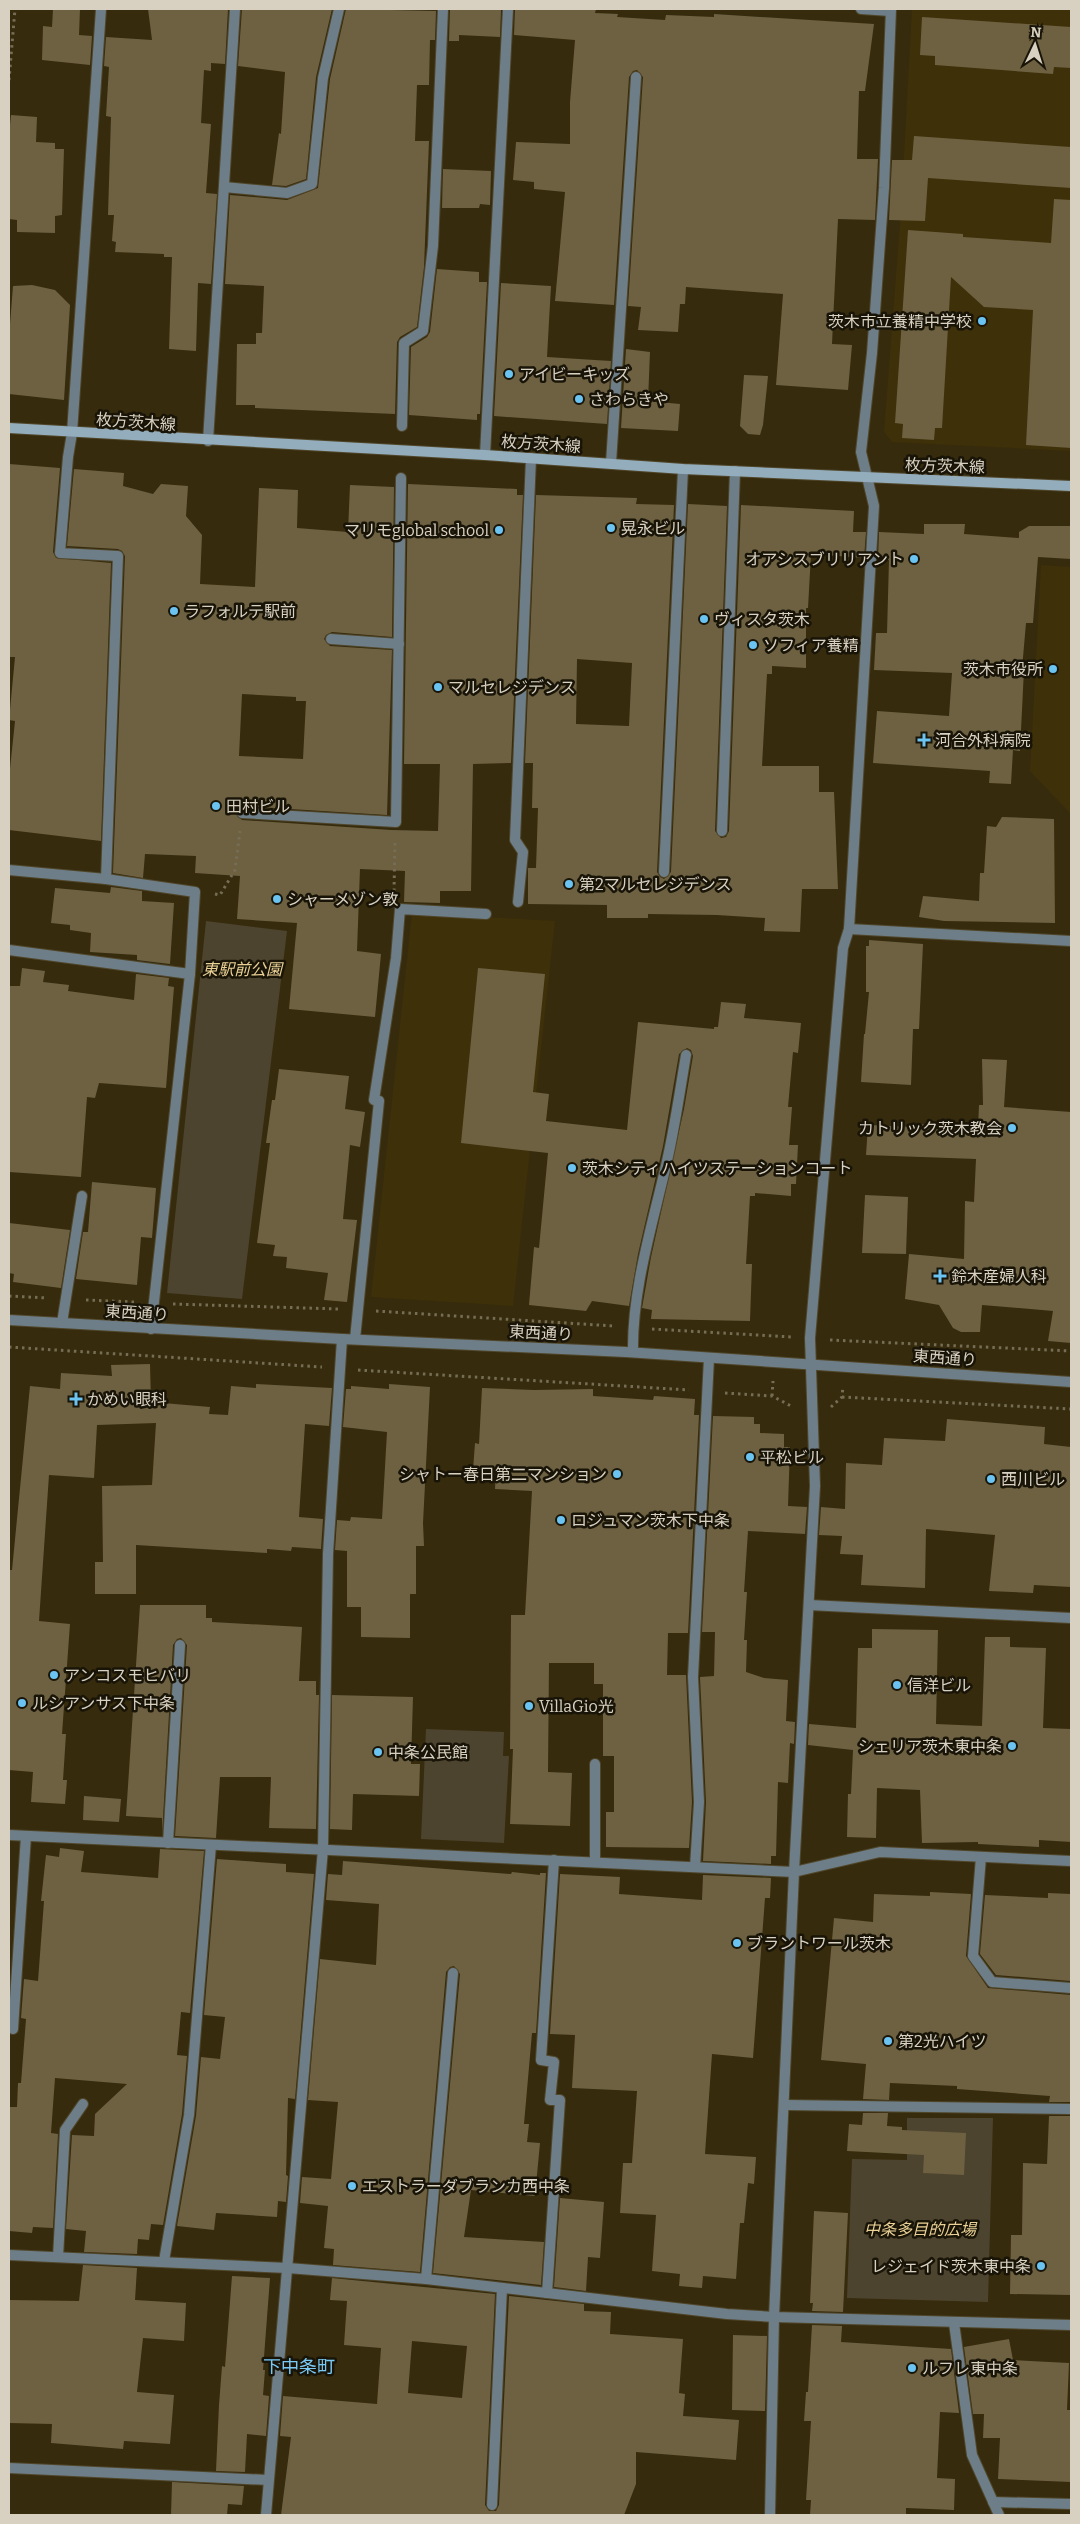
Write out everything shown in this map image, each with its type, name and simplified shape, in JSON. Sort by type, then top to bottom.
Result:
[{"type":"main road","name":"枚方茨木線","points":[[9,428],[735,471],[1071,486]]},
{"type":"street","points":[[102,9],[72,433],[68,457],[60,553],[118,556],[106,880]]},
{"type":"street","points":[[208,441],[235,9]]},
{"type":"street","points":[[224,187],[287,193],[312,184],[323,78],[338,9]]},
{"type":"street","points":[[402,426],[404,343],[424,331],[433,246],[443,9]]},
{"type":"street","points":[[485,455],[508,9]]},
{"type":"street","points":[[770,2515],[774,2317],[794,1872],[815,1486],[814,1408],[810,1338],[843,948],[849,929],[874,506],[862,452],[884,198],[890,10],[861,9]]},
{"type":"street","points":[[611,464],[636,77]]},
{"type":"street","points":[[518,902],[523,852],[515,840],[531,458]]},
{"type":"street","points":[[664,872],[683,468]]},
{"type":"street","points":[[722,831],[735,471]]},
{"type":"street","points":[[242,813],[396,822],[401,478]]},
{"type":"street","points":[[331,639],[398,644]]},
{"type":"street","points":[[9,870],[195,892],[190,974],[151,1329]]},
{"type":"street","points":[[354,1339],[378,1101],[374,1100],[396,958],[400,909],[486,914]]},
{"type":"street","points":[[849,929],[1071,941]]},
{"type":"street","points":[[9,950],[190,974]]},
{"type":"street","points":[[634,1352],[633,1327],[653,1213],[667,1160],[686,1055]]},
{"type":"street","points":[[62,1323],[82,1196]]},
{"type":"street","name":"東西通り","points":[[9,1320],[342,1339],[634,1352],[1071,1382]]},
{"type":"street","points":[[266,2515],[323,1849],[328,1554],[342,1339]]},
{"type":"street","points":[[695,1866],[699,1802],[693,1677],[709,1358]]},
{"type":"street","points":[[809,1606],[1071,1618]]},
{"type":"street","points":[[168,1843],[180,1645]]},
{"type":"street","points":[[595,1764],[595,1862]]},
{"type":"street","points":[[9,1835],[794,1872],[880,1852],[1071,1861]]},
{"type":"street","points":[[13,2029],[26,1836]]},
{"type":"street","points":[[164,2261],[189,2115],[210,1845]]},
{"type":"street","points":[[981,1856],[973,1956],[992,1982],[1071,1988]]},
{"type":"street","points":[[547,2293],[560,2100],[550,2100],[554,2062],[541,2060],[554,1860]]},
{"type":"street","points":[[426,2279],[453,1973]]},
{"type":"street","points":[[58,2257],[65,2130],[83,2104]]},
{"type":"street","points":[[784,2105],[1071,2109]]},
{"type":"street","points":[[9,2255],[288,2268],[426,2279],[774,2317],[1071,2326]]},
{"type":"street","points":[[492,2505],[502,2288]]},
{"type":"street","points":[[954,2323],[972,2455],[999,2515]]},
{"type":"street","points":[[9,2468],[268,2480]]},
{"type":"street","points":[[993,2502],[1071,2504]]},
{"type":"path","points":[[9,80],[15,9]]},
{"type":"path","points":[[195,892],[220,894],[235,870],[242,813]]},
{"type":"path","points":[[396,822],[393,904],[400,909]]},
{"type":"path","points":[[9,1296],[358,1310],[810,1338],[1071,1351]]},
{"type":"path","points":[[9,1347],[772,1396],[796,1409],[830,1408],[842,1397],[846,1340]]},
{"type":"path","points":[[842,1397],[1071,1409]]},
{"type":"shaded area","name":"茨木市立養精中学校","points":[[912,9],[1071,9],[1071,451],[892,442],[884,432],[901,210]]},
{"type":"shaded area","name":"茨木市役所","points":[[1041,565],[1071,567],[1071,814],[1030,771]]},
{"type":"shaded area","points":[[412,913],[555,921],[513,1306],[371,1297]]},
{"type":"green space","name":"東駅前公園","points":[[206,921],[287,931],[242,1299],[167,1293]]},
{"type":"green space","points":[[426,1729],[504,1732],[503,1756],[509,1756],[504,1843],[421,1839]]},
{"type":"green space","name":"中条多目的広場","points":[[907,2118],[993,2118],[988,2302],[847,2298],[852,2159],[907,2160]]},
{"type":"building","points":[[53,9],[80,9],[79,35],[92,36],[90,65],[42,60],[43,26],[52,27]]},
{"type":"building","points":[[148,9],[228,9],[225,64],[211,63],[211,71],[204,70],[201,123],[211,124],[206,193],[217,194],[211,284],[198,283],[196,351],[169,349],[172,257],[164,257],[164,254],[115,252],[116,242],[112,241],[114,215],[108,215],[111,117],[106,116],[109,67],[104,66],[106,37],[152,40]]},
{"type":"building","points":[[242,9],[332,9],[316,77],[306,179],[286,186],[272,185],[279,133],[281,134],[285,72],[238,66]]},
{"type":"building","points":[[346,9],[436,11],[435,40],[430,40],[429,85],[417,85],[415,141],[429,141],[424,267],[417,327],[400,337],[397,342],[395,414],[255,408],[255,405],[236,405],[237,344],[256,344],[256,333],[262,333],[264,286],[225,284],[230,195],[287,200],[318,188],[330,79]]},
{"type":"building","points":[[450,9],[501,9],[500,37],[459,35],[459,41],[449,41]]},
{"type":"building","points":[[515,9],[596,9],[595,13],[618,14],[617,17],[665,20],[666,15],[714,17],[714,14],[874,24],[865,91],[859,91],[857,159],[878,159],[875,220],[838,219],[832,344],[852,345],[848,390],[776,385],[783,294],[686,287],[685,304],[680,304],[678,332],[638,330],[641,307],[628,306],[643,77],[637,70],[633,71],[629,77],[614,305],[555,301],[565,192],[534,189],[534,182],[513,180],[516,142],[570,144],[570,102],[575,40],[514,35]]},
{"type":"building","points":[[922,17],[1071,27],[1071,68],[1054,67],[1053,74],[935,65],[935,56],[920,55]]},
{"type":"building","points":[[11,115],[37,117],[36,142],[55,143],[55,149],[64,149],[62,215],[55,216],[55,233],[17,232],[17,220],[9,219],[9,135]]},
{"type":"building","points":[[914,136],[1071,147],[1071,188],[928,178],[925,221],[889,220],[892,160],[912,160]]},
{"type":"building","points":[[443,169],[491,171],[490,205],[480,204],[479,208],[442,208]]},
{"type":"building","points":[[1054,199],[1071,200],[1071,448],[1026,445],[1033,310],[984,307],[951,277],[942,428],[935,428],[934,440],[902,438],[903,424],[895,423],[908,230],[963,234],[963,237],[1051,243]]},
{"type":"building","points":[[437,269],[479,272],[479,282],[487,282],[480,414],[477,414],[477,420],[409,415],[411,347],[427,337],[430,332]]},
{"type":"building","points":[[501,283],[551,286],[547,357],[611,361],[607,424],[494,416]]},
{"type":"building","points":[[32,285],[55,290],[70,305],[64,400],[9,394],[9,337],[13,286]]},
{"type":"building","points":[[626,349],[650,352],[648,401],[680,404],[678,431],[621,428]]},
{"type":"building","points":[[744,375],[768,376],[763,425],[760,435],[748,434],[740,426]]},
{"type":"building","points":[[9,464],[60,468],[53,552],[56,558],[111,563],[101,841],[9,830],[9,778],[15,721],[9,720],[15,657],[9,657]]},
{"type":"building","points":[[74,469],[124,473],[123,486],[153,494],[161,484],[188,486],[186,516],[202,535],[200,584],[255,587],[259,488],[298,490],[297,528],[348,532],[350,485],[394,487],[392,637],[332,632],[326,635],[324,639],[330,646],[392,650],[387,815],[242,806],[235,813],[242,820],[391,830],[438,831],[440,764],[404,764],[408,484],[517,489],[517,495],[523,495],[511,763],[473,764],[471,891],[440,891],[440,903],[404,902],[405,871],[360,869],[357,951],[381,954],[375,1017],[289,1009],[297,923],[237,919],[240,876],[195,873],[196,856],[145,854],[143,878],[113,873],[125,556],[118,549],[67,546]],"holes":[[[242,694],[296,697],[296,701],[306,701],[303,759],[239,756]]]},
{"type":"building","points":[[536,495],[637,498],[636,504],[674,505],[657,872],[664,879],[671,872],[688,504],[727,506],[715,831],[721,838],[726,837],[729,831],[741,505],[854,511],[853,532],[866,532],[864,558],[811,554],[808,608],[806,608],[806,668],[772,666],[772,674],[767,674],[762,766],[819,766],[819,792],[834,792],[838,889],[802,889],[800,932],[764,931],[765,918],[648,914],[648,918],[607,918],[607,905],[528,904],[528,868],[536,868],[538,808],[532,808],[533,763],[525,763]],"holes":[[[577,659],[632,663],[629,726],[576,724]]]},
{"type":"building","points":[[924,524],[965,524],[964,534],[1019,538],[1019,532],[1029,526],[1071,526],[1071,559],[1038,557],[1033,623],[1026,623],[1022,669],[1024,669],[1020,751],[1013,750],[1011,784],[989,783],[990,771],[873,763],[877,711],[949,716],[952,673],[874,670],[876,633],[887,633],[889,560],[878,559],[879,532],[924,534]]},
{"type":"building","points":[[1002,817],[1054,819],[1055,923],[944,921],[919,917],[923,896],[979,901],[980,873],[984,873],[987,826],[996,827]]},
{"type":"building","points":[[111,887],[142,891],[142,901],[174,903],[170,964],[137,960],[137,955],[90,952],[91,933],[70,930],[70,925],[51,923],[55,888],[110,893]]},
{"type":"building","points":[[869,940],[923,944],[919,1029],[913,1029],[911,1085],[861,1082],[869,992],[866,992],[866,946],[869,946]]},
{"type":"building","points":[[22,968],[45,971],[43,982],[69,985],[68,991],[134,1000],[136,974],[169,978],[168,986],[174,987],[166,1088],[99,1083],[95,1098],[87,1097],[81,1177],[9,1172],[9,986],[20,986]]},
{"type":"building","points":[[478,968],[545,974],[533,1092],[549,1094],[546,1121],[627,1130],[638,1022],[714,1029],[714,1027],[718,1027],[721,1002],[746,1004],[744,1018],[801,1023],[798,1053],[793,1052],[788,1107],[792,1107],[789,1145],[798,1145],[796,1184],[791,1184],[791,1196],[755,1193],[755,1196],[750,1196],[746,1264],[752,1264],[750,1321],[651,1319],[652,1310],[642,1308],[651,1257],[684,1109],[693,1056],[691,1050],[687,1048],[679,1054],[663,1146],[638,1254],[629,1306],[592,1301],[586,1311],[529,1305],[534,1247],[539,1248],[548,1153],[461,1143]]},
{"type":"building","points":[[982,1059],[1007,1060],[1004,1107],[1071,1112],[1071,1343],[1048,1341],[1053,1311],[982,1305],[980,1332],[961,1332],[953,1328],[939,1305],[905,1299],[909,1254],[964,1259],[965,1201],[974,1202],[976,1159],[866,1155],[868,1125],[916,1127],[917,1124],[978,1129],[979,1105],[983,1105]]},
{"type":"building","points":[[279,1069],[349,1076],[345,1109],[365,1112],[360,1147],[350,1145],[343,1219],[357,1220],[347,1302],[324,1300],[328,1273],[286,1268],[287,1257],[273,1256],[275,1245],[257,1243],[270,1143],[266,1143],[272,1100],[275,1100]]},
{"type":"building","points":[[92,1182],[156,1188],[152,1238],[141,1237],[137,1285],[76,1279],[83,1232],[88,1232]]},
{"type":"building","points":[[865,1195],[908,1197],[906,1254],[862,1253]]},
{"type":"building","points":[[9,1223],[70,1230],[61,1288],[13,1282],[14,1274],[9,1273]]},
{"type":"building","points":[[150,1364],[151,1402],[210,1407],[209,1414],[228,1415],[231,1386],[256,1388],[256,1384],[332,1388],[329,1426],[305,1424],[299,1517],[323,1519],[321,1549],[292,1547],[291,1551],[267,1549],[267,1553],[136,1545],[136,1594],[95,1594],[95,1562],[103,1562],[102,1486],[152,1485],[156,1423],[97,1425],[94,1478],[49,1475],[39,1621],[70,1624],[62,1734],[66,1734],[63,1780],[67,1780],[65,1804],[31,1802],[33,1772],[9,1770],[9,1570],[12,1570],[30,1386],[60,1389],[61,1373],[112,1376],[111,1365]]},
{"type":"building","points":[[389,1384],[430,1387],[423,1523],[424,1546],[416,1546],[416,1594],[410,1594],[410,1638],[361,1637],[361,1607],[347,1607],[347,1551],[335,1550],[337,1520],[350,1521],[351,1517],[382,1519],[387,1432],[343,1427],[346,1389],[351,1389],[351,1386],[389,1389]]},
{"type":"building","points":[[482,1388],[534,1390],[593,1389],[593,1396],[653,1400],[654,1396],[695,1399],[694,1415],[699,1415],[688,1633],[668,1633],[667,1675],[686,1675],[692,1802],[689,1848],[606,1847],[606,1812],[614,1812],[614,1756],[603,1756],[603,1684],[594,1684],[594,1663],[549,1663],[548,1772],[572,1773],[570,1826],[510,1824],[513,1749],[510,1749],[511,1615],[525,1615],[532,1491],[495,1489],[496,1471],[473,1470],[475,1443],[479,1444]]},
{"type":"building","points":[[713,1416],[754,1417],[754,1424],[760,1424],[760,1433],[784,1434],[784,1447],[790,1447],[788,1506],[807,1507],[805,1534],[748,1531],[744,1592],[747,1592],[744,1640],[747,1640],[746,1672],[764,1678],[788,1680],[786,1721],[795,1722],[794,1744],[790,1743],[788,1783],[778,1782],[776,1856],[771,1856],[771,1864],[703,1861],[706,1802],[700,1677],[714,1676],[715,1632],[702,1632]]},
{"type":"building","points":[[947,1419],[1045,1427],[1044,1444],[1071,1447],[1071,1587],[1034,1585],[1033,1593],[989,1591],[995,1535],[926,1529],[925,1588],[861,1585],[863,1555],[840,1554],[842,1536],[819,1535],[821,1507],[845,1509],[846,1463],[882,1465],[884,1438],[945,1441]]},
{"type":"building","points":[[140,1605],[206,1605],[206,1618],[212,1618],[212,1622],[302,1627],[299,1681],[316,1681],[316,1695],[319,1695],[316,1829],[269,1828],[271,1777],[220,1777],[216,1838],[175,1836],[187,1645],[181,1638],[177,1639],[173,1645],[162,1835],[162,1818],[126,1816]]},
{"type":"building","points":[[872,1629],[938,1630],[936,1724],[982,1726],[985,1637],[1010,1637],[1010,1647],[1046,1648],[1043,1728],[1071,1729],[1071,1842],[1039,1840],[1039,1847],[978,1844],[978,1842],[922,1843],[920,1790],[877,1788],[876,1838],[847,1837],[848,1794],[851,1794],[853,1750],[808,1745],[809,1724],[856,1728],[858,1648],[872,1648]]},
{"type":"building","name":"中条公民館","points":[[332,1695],[413,1697],[411,1764],[420,1764],[419,1796],[353,1794],[352,1830],[330,1829]]},
{"type":"building","points":[[84,1796],[121,1799],[119,1822],[83,1820]]},
{"type":"building","points":[[60,1848],[84,1851],[81,1872],[158,1878],[160,1849],[204,1851],[190,2013],[181,2012],[177,2055],[187,2056],[182,2114],[163,2225],[151,2224],[149,2240],[138,2239],[137,2254],[84,2252],[86,2231],[66,2229],[72,2135],[94,2136],[95,2114],[127,2084],[55,2078],[51,2133],[58,2134],[53,2228],[33,2227],[32,2233],[9,2231],[9,2107],[17,2107],[18,2083],[21,2083],[26,2019],[21,2018],[24,1979],[38,1981],[44,1901],[41,1901],[46,1855],[59,1857]]},
{"type":"building","points":[[217,1859],[286,1864],[286,1872],[314,1874],[295,2099],[288,2098],[286,2202],[278,2201],[277,2217],[216,2213],[214,2230],[177,2226],[196,2116],[201,2057],[220,2059],[225,2017],[204,2015]]},
{"type":"building","points":[[343,1861],[511,1874],[512,1872],[540,1875],[540,1873],[546,1873],[536,2033],[532,2033],[524,2124],[529,2124],[527,2142],[540,2143],[535,2196],[471,2190],[464,2237],[544,2242],[541,2285],[433,2273],[460,1974],[454,1966],[450,1967],[446,1972],[420,2272],[333,2265],[334,2249],[324,2248],[328,2206],[300,2203],[302,2177],[331,2179],[338,2102],[308,2100],[320,1959],[376,1965],[379,1904],[326,1900],[328,1874],[342,1875]]},
{"type":"building","points":[[560,1874],[620,1877],[619,1894],[702,1900],[703,1875],[771,1878],[770,1898],[765,1898],[753,2058],[712,2054],[705,2154],[756,2157],[754,2184],[748,2183],[744,2223],[740,2223],[736,2279],[703,2276],[702,2288],[679,2286],[680,2274],[652,2271],[656,2215],[620,2213],[623,2163],[632,2163],[637,2091],[572,2088],[575,2035],[550,2034]]},
{"type":"building","points":[[930,1892],[971,1894],[966,1956],[988,1988],[1071,1995],[1071,2102],[1049,2102],[1050,2096],[957,2089],[957,2086],[890,2083],[889,2100],[863,2099],[866,2064],[821,2060],[834,1918],[873,1922],[874,1894],[930,1896]]},
{"type":"building","points":[[1048,1893],[1071,1894],[1071,1981],[996,1975],[980,1954],[985,1895],[1048,1898]]},
{"type":"building","points":[[863,2113],[888,2113],[887,2126],[902,2127],[902,2130],[966,2133],[964,2175],[923,2173],[924,2155],[847,2151],[849,2124],[862,2125]]},
{"type":"building","points":[[1049,2116],[1071,2116],[1071,2295],[1010,2294],[1011,2235],[1022,2235],[1023,2163],[1047,2164]]},
{"type":"building","points":[[560,2198],[604,2202],[600,2258],[588,2257],[586,2291],[554,2287]]},
{"type":"building","points":[[814,2211],[848,2213],[843,2312],[812,2311],[813,2303],[810,2303]]},
{"type":"building","points":[[83,2265],[137,2268],[135,2300],[186,2303],[184,2341],[143,2338],[137,2392],[174,2395],[170,2444],[124,2441],[123,2449],[51,2443],[52,2424],[9,2423],[9,2300],[79,2301]]},
{"type":"building","points":[[232,2276],[270,2278],[263,2370],[265,2370],[263,2395],[269,2396],[266,2436],[247,2434],[245,2472],[216,2471],[222,2366],[225,2367]]},
{"type":"building","points":[[332,2278],[495,2294],[485,2505],[489,2511],[496,2511],[499,2505],[509,2296],[584,2304],[584,2311],[611,2312],[610,2334],[683,2339],[679,2393],[685,2394],[683,2416],[739,2420],[736,2460],[636,2452],[636,2484],[624,2515],[281,2515],[291,2437],[280,2436],[283,2396],[377,2404],[381,2348],[344,2345],[347,2301],[330,2300]],"holes":[[[412,2341],[467,2346],[462,2398],[408,2393]]]},
{"type":"building","points":[[812,2325],[842,2326],[841,2342],[951,2349],[959,2413],[940,2412],[937,2478],[955,2479],[954,2510],[906,2508],[906,2515],[810,2515],[811,2500],[806,2500],[811,2421],[804,2421],[806,2392],[808,2392]]},
{"type":"building","points":[[733,2335],[767,2336],[765,2411],[732,2410]]},
{"type":"building","points":[[1009,2339],[1013,2360],[1069,2363],[1067,2410],[1071,2410],[1071,2482],[998,2479],[1000,2438],[983,2438],[984,2414],[973,2414],[964,2347]]},
{"type":"building","points":[[172,2482],[244,2486],[242,2505],[228,2504],[227,2515],[171,2515]]},
{"type":"place","name":"茨木市立養精中学校","points":[[982,321]]},
{"type":"place","name":"アイビーキッズ","points":[[509,374]]},
{"type":"place","name":"さわらきや","points":[[579,399]]},
{"type":"place","name":"晃永ビル","points":[[611,528]]},
{"type":"place","name":"マリモglobal school","points":[[499,530]]},
{"type":"place","name":"オアシスブリリアント","points":[[914,559]]},
{"type":"place","name":"ラフォルテ駅前","points":[[174,611]]},
{"type":"place","name":"ヴィスタ茨木","points":[[704,619]]},
{"type":"place","name":"ソフィア養精","points":[[753,645]]},
{"type":"place","name":"茨木市役所","points":[[1053,669]]},
{"type":"place","name":"マルセレジデンス","points":[[438,687]]},
{"type":"place","name":"河合外科病院","points":[[924,740]]},
{"type":"place","name":"田村ビル","points":[[216,806]]},
{"type":"place","name":"第2マルセレジデンス","points":[[569,884]]},
{"type":"place","name":"シャーメゾン敦","points":[[277,899]]},
{"type":"place","name":"カトリック茨木教会","points":[[1012,1128]]},
{"type":"place","name":"茨木シティハイツステーションコート","points":[[572,1168]]},
{"type":"place","name":"鈴木産婦人科","points":[[940,1276]]},
{"type":"place","name":"かめい眼科","points":[[76,1399]]},
{"type":"place","name":"平松ビル","points":[[750,1457]]},
{"type":"place","name":"シャトー春日第二マンション","points":[[617,1474]]},
{"type":"place","name":"西川ビル","points":[[991,1479]]},
{"type":"place","name":"ロジュマン茨木下中条","points":[[561,1520]]},
{"type":"place","name":"アンコスモヒバリ","points":[[54,1675]]},
{"type":"place","name":"信洋ビル","points":[[897,1685]]},
{"type":"place","name":"ルシアンサス下中条","points":[[22,1703]]},
{"type":"place","name":"VillaGio光","points":[[529,1706]]},
{"type":"place","name":"シェリア茨木東中条","points":[[1012,1746]]},
{"type":"place","name":"中条公民館","points":[[378,1752]]},
{"type":"place","name":"ブラントワール茨木","points":[[737,1943]]},
{"type":"place","name":"第2光ハイツ","points":[[888,2041]]},
{"type":"place","name":"エストラーダブランカ西中条","points":[[352,2186]]},
{"type":"place","name":"レジェイド茨木東中条","points":[[1041,2266]]},
{"type":"place","name":"ルフレ東中条","points":[[912,2368]]},
{"type":"district","name":"下中条町","points":[[299,2367]]}]
